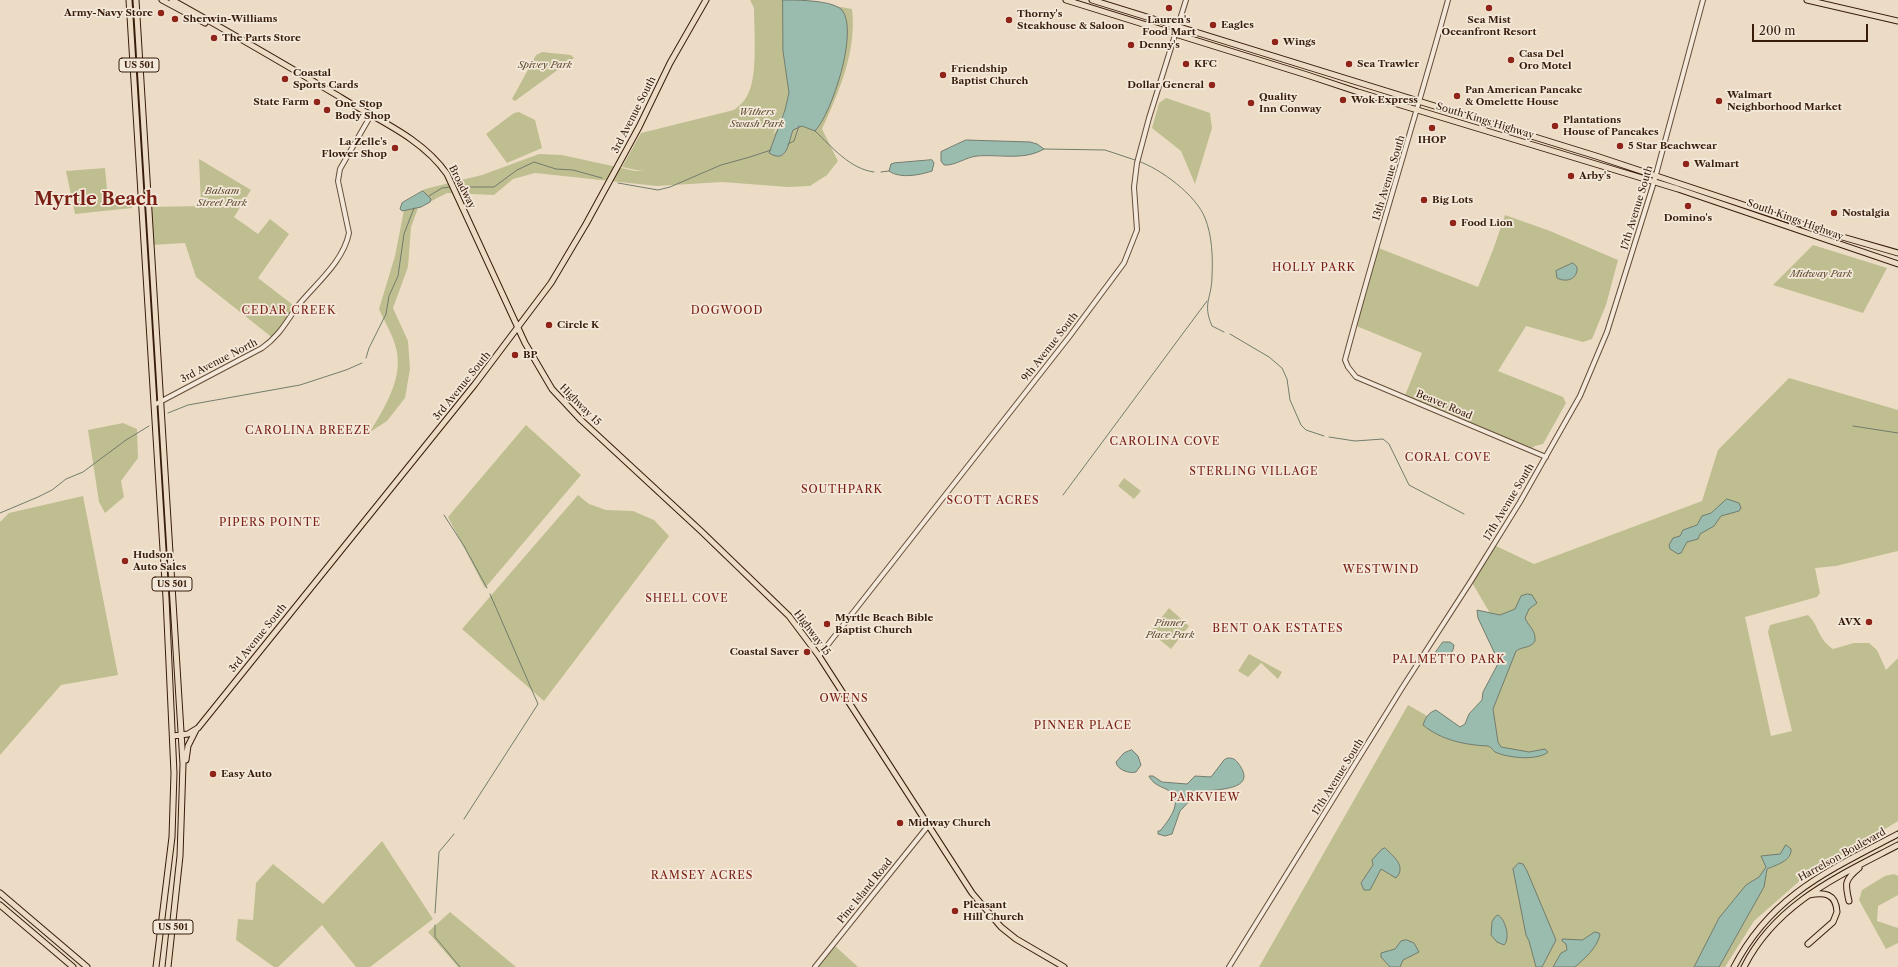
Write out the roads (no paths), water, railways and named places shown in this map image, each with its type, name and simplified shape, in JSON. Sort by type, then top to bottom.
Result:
[{"type":"main road","name":"US 501","points":[[129,0],[173,736],[174,780],[172,837],[156,967]]},
{"type":"main road","name":"US 501","points":[[136,0],[184,764],[180,856],[168,967]]},
{"type":"main road","name":"Broadway","points":[[162,0],[319,88],[341,98]]},
{"type":"main road","name":"Broadway","points":[[172,0],[371,114],[416,142],[440,163],[456,193],[518,328]]},
{"type":"main road","name":"3rd Avenue South","points":[[173,736],[188,734],[198,728],[314,581],[475,384],[552,283],[586,224],[670,63],[706,0]]},
{"type":"main road","name":"South Kings Highway","points":[[1066,0],[1654,182],[1898,264]]},
{"type":"main road","name":"South Kings Highway","points":[[1092,0],[1656,175],[1826,232],[1898,253]]},
{"type":"main road","points":[[1807,0],[1898,21]]},
{"type":"main road","name":"Highway 15","points":[[518,328],[543,377],[555,393],[581,420],[774,600],[789,616],[819,656],[972,893],[993,918],[1016,939],[1064,967]]},
{"type":"main road","points":[[184,764],[188,746],[198,728]]},
{"type":"main road","name":"Harrelson Boulevard","points":[[1734,967],[1754,934],[1788,898],[1824,873],[1898,834]]},
{"type":"main road","name":"Harrelson Boulevard","points":[[1744,967],[1766,933],[1806,896],[1829,881],[1898,845]]},
{"type":"main road","points":[[1848,901],[1846,887],[1848,879],[1869,860]]},
{"type":"main road","points":[[0,893],[86,967]]},
{"type":"main road","points":[[1806,896],[1822,893],[1827,894],[1831,897],[1837,909],[1833,922],[1808,944]]},
{"type":"main road","points":[[0,905],[73,967]]},
{"type":"street","name":"9th Avenue South","points":[[819,656],[1069,337],[1124,263],[1137,230],[1134,187],[1139,154],[1186,0]]},
{"type":"street","name":"13th Avenue South","points":[[1345,360],[1361,296],[1418,110],[1448,0]]},
{"type":"street","name":"17th Avenue South","points":[[1229,967],[1402,688],[1472,581],[1546,457],[1580,396],[1607,332],[1654,182],[1703,0]]},
{"type":"street","name":"3rd Avenue North","points":[[154,404],[262,348],[274,339],[341,254],[348,241],[349,233],[338,181],[340,170],[371,114]]},
{"type":"street","name":"Beaver Road","points":[[1345,360],[1352,373],[1362,380],[1546,457]]},
{"type":"street","name":"Pine Island Road","points":[[815,967],[928,826]]},
{"type":"waterway","points":[[788,144],[794,141],[799,126]]},
{"type":"waterway","points":[[815,131],[849,162],[857,167],[874,172]]},
{"type":"waterway","points":[[1044,149],[1105,150],[1135,160]]},
{"type":"waterway","points":[[618,183],[658,190],[670,187],[721,165],[771,150]]},
{"type":"waterway","points":[[1138,161],[1157,170],[1177,184],[1194,201],[1205,218],[1212,246],[1212,284],[1208,301],[1208,312],[1212,326],[1224,332]]},
{"type":"waterway","points":[[454,187],[494,187],[517,170],[534,162],[556,169],[573,170],[602,178]]},
{"type":"waterway","points":[[881,172],[889,171]]},
{"type":"waterway","points":[[429,196],[442,188],[451,187]]},
{"type":"waterway","points":[[366,358],[369,348],[386,314],[389,296],[398,276],[404,234],[414,208]]},
{"type":"waterway","points":[[1063,495],[1207,301]]},
{"type":"waterway","points":[[1230,334],[1269,357],[1282,368],[1287,379],[1290,400],[1301,425],[1306,430],[1324,436]]},
{"type":"waterway","points":[[168,413],[188,405],[300,385],[346,370],[362,363]]},
{"type":"waterway","points":[[0,513],[38,497],[52,490],[66,479],[83,472],[126,440],[149,426]]},
{"type":"waterway","points":[[1853,426],[1898,433]]},
{"type":"waterway","points":[[1329,437],[1355,441],[1383,439],[1389,444],[1409,485],[1464,514]]},
{"type":"waterway","points":[[444,515],[464,546],[487,588]]},
{"type":"waterway","points":[[464,819],[538,704],[490,594]]},
{"type":"waterway","points":[[435,913],[439,852],[454,834]]},
{"type":"waterway","points":[[435,925],[435,937],[460,967]]},
{"type":"place","name":"Lauren's Food Mart","points":[[1169,8]]},
{"type":"place","name":"Sea Mist Oceanfront Resort","points":[[1489,8]]},
{"type":"place","name":"Army-Navy Store","points":[[161,13]]},
{"type":"place","name":"Sherwin-Williams","points":[[175,19]]},
{"type":"place","name":"Thorny's Steakhouse & Saloon","points":[[1009,20]]},
{"type":"place","name":"Eagles","points":[[1213,25]]},
{"type":"place","name":"The Parts Store","points":[[214,38]]},
{"type":"place","name":"Wings","points":[[1275,42]]},
{"type":"place","name":"Denny's","points":[[1131,45]]},
{"type":"place","name":"Casa Del Oro Motel","points":[[1511,60]]},
{"type":"place","name":"KFC","points":[[1186,64]]},
{"type":"place","name":"Sea Trawler","points":[[1349,64]]},
{"type":"place","name":"Friendship Baptist Church","points":[[943,75]]},
{"type":"place","name":"Coastal Sports Cards","points":[[285,79]]},
{"type":"place","name":"Dollar General","points":[[1212,85]]},
{"type":"place","name":"Pan American Pancake & Omelette House","points":[[1457,96]]},
{"type":"place","name":"Wok Express","points":[[1343,100]]},
{"type":"place","name":"Walmart Neighborhood Market","points":[[1719,101]]},
{"type":"place","name":"State Farm","points":[[317,102]]},
{"type":"place","name":"Quality Inn Conway","points":[[1251,103]]},
{"type":"place","name":"One Stop Body Shop","points":[[327,110]]},
{"type":"place","name":"Plantations House of Pancakes","points":[[1555,126]]},
{"type":"place","name":"IHOP","points":[[1432,128]]},
{"type":"place","name":"5 Star Beachwear","points":[[1620,146]]},
{"type":"place","name":"La Zelle's Flower Shop","points":[[395,148]]},
{"type":"place","name":"Walmart","points":[[1686,164]]},
{"type":"place","name":"Arby's","points":[[1571,176]]},
{"type":"place","name":"Big Lots","points":[[1424,200]]},
{"type":"place","name":"Domino's","points":[[1688,206]]},
{"type":"place","name":"Nostalgia","points":[[1834,213]]},
{"type":"place","name":"Food Lion","points":[[1453,223]]},
{"type":"place","name":"Circle K","points":[[549,325]]},
{"type":"place","name":"BP","points":[[515,355]]},
{"type":"place","name":"Hudson Auto Sales","points":[[125,561]]},
{"type":"place","name":"AVX","points":[[1869,622]]},
{"type":"place","name":"Myrtle Beach Bible Baptist Church","points":[[827,624]]},
{"type":"place","name":"Coastal Saver","points":[[807,652]]},
{"type":"place","name":"Easy Auto","points":[[213,774]]},
{"type":"place","name":"Midway Church","points":[[900,823]]},
{"type":"place","name":"Pleasant Hill Church","points":[[955,911]]},
{"type":"district","name":"Myrtle Beach","points":[[96,200]]},
{"type":"district","name":"HOLLY PARK","points":[[1314,268]]},
{"type":"district","name":"CEDAR CREEK","points":[[289,311]]},
{"type":"district","name":"DOGWOOD","points":[[727,311]]},
{"type":"district","name":"CAROLINA BREEZE","points":[[308,431]]},
{"type":"district","name":"CAROLINA COVE","points":[[1165,442]]},
{"type":"district","name":"CORAL COVE","points":[[1448,458]]},
{"type":"district","name":"STERLING VILLAGE","points":[[1254,472]]},
{"type":"district","name":"SOUTHPARK","points":[[842,490]]},
{"type":"district","name":"SCOTT ACRES","points":[[993,501]]},
{"type":"district","name":"PIPERS POINTE","points":[[270,523]]},
{"type":"district","name":"WESTWIND","points":[[1381,570]]},
{"type":"district","name":"SHELL COVE","points":[[687,599]]},
{"type":"district","name":"BENT OAK ESTATES","points":[[1278,629]]},
{"type":"district","name":"PALMETTO PARK","points":[[1449,660]]},
{"type":"district","name":"OWENS","points":[[844,699]]},
{"type":"district","name":"PINNER PLACE","points":[[1083,726]]},
{"type":"district","name":"PARKVIEW","points":[[1205,798]]},
{"type":"district","name":"RAMSEY ACRES","points":[[702,876]]},
{"type":"park label","name":"Spivey Park","points":[[545,65]]},
{"type":"park label","name":"Withers Swash Park","points":[[757,118]]},
{"type":"park label","name":"Balsam Street Park","points":[[222,196]]},
{"type":"park label","name":"Midway Park","points":[[1821,274]]},
{"type":"park label","name":"Pinner Place Park","points":[[1170,628]]}]
